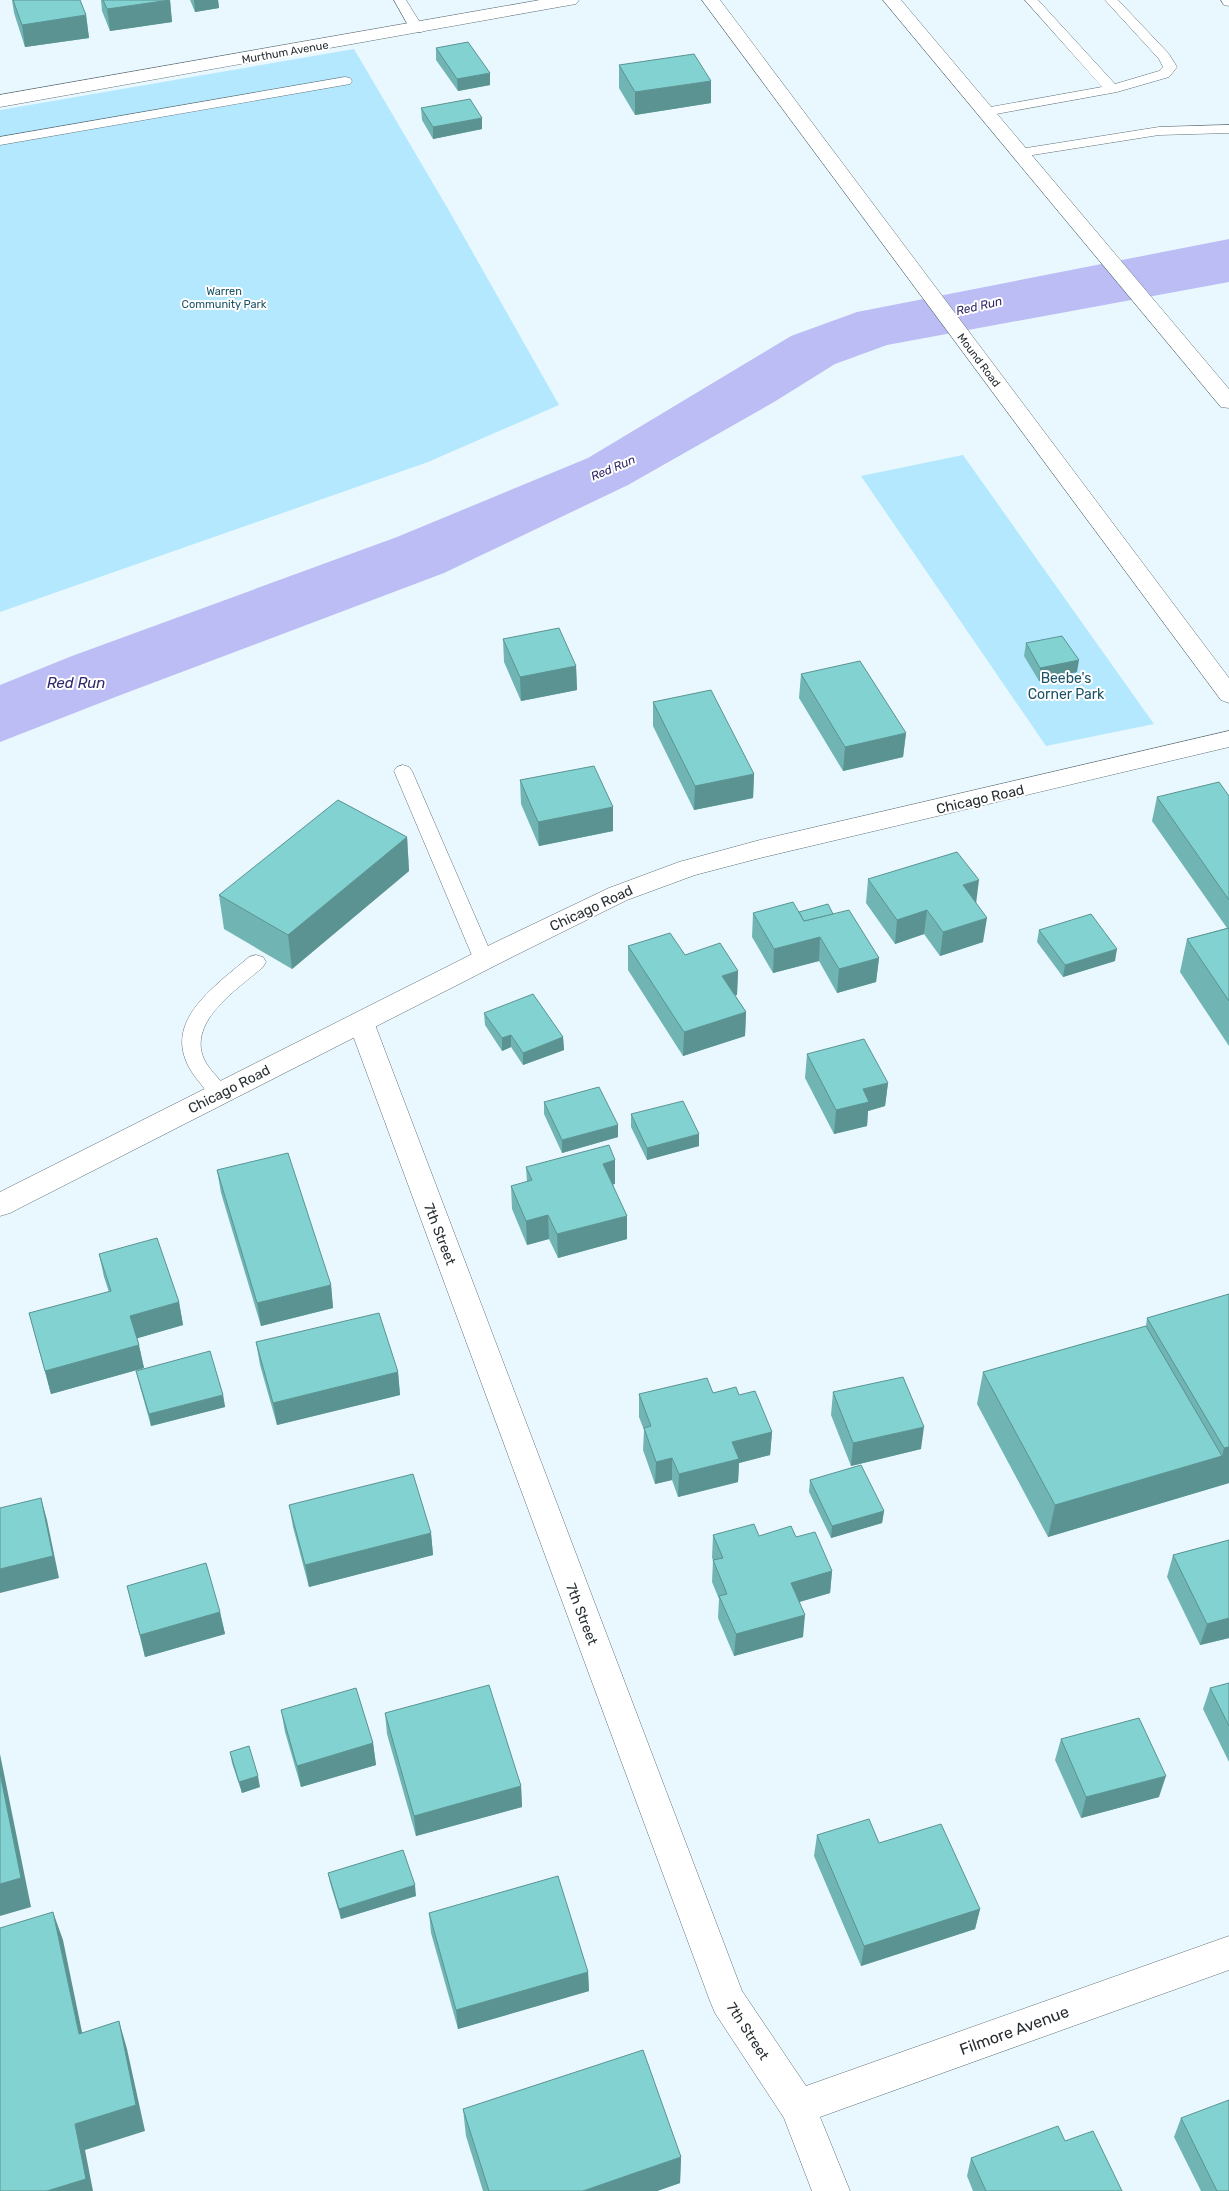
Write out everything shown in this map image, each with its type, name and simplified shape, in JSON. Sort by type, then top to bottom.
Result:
[{"type":"street","name":"Murthum Avenue","points":[[0,101],[417,29],[570,0]]},
{"type":"street","name":"Mound Road","points":[[711,0],[1229,695]]},
{"type":"street","points":[[892,0],[1229,402]]},
{"type":"street","name":"Chicago Road","points":[[0,1205],[618,894],[688,868],[760,849],[1229,739]]},
{"type":"street","name":"7th Street","points":[[361,1022],[728,2001],[798,2107],[831,2191]]},
{"type":"street","name":"Filmore Avenue","points":[[798,2107],[1229,1954]]},
{"type":"lane","points":[[400,0],[417,29]]},
{"type":"lane","points":[[1031,0],[1112,90]]},
{"type":"lane","points":[[985,112],[1112,90],[1164,74],[1170,67],[1164,57],[1111,0]]},
{"type":"lane","points":[[0,141],[345,81]]},
{"type":"lane","points":[[1020,153],[1159,132],[1229,129]]},
{"type":"lane","points":[[402,771],[484,960]]},
{"type":"lane","points":[[220,1093],[193,1058],[189,1039],[202,1010],[256,962]]},
{"type":"green space","name":"Warren Community Park","points":[[354,49],[451,214],[559,405],[428,462],[0,612],[0,110]]},
{"type":"green space","name":"Beebe's Corner Park","points":[[963,455],[1154,724],[1046,746],[861,476]]},
{"type":"water","name":"Red Run","points":[[1229,239],[1229,282],[887,345],[835,364],[774,402],[628,485],[444,573],[0,742],[0,685],[72,656],[397,537],[588,458],[791,336],[857,312]]},
{"type":"building","points":[[13,0],[80,0],[86,15],[22,25]]},
{"type":"building","points":[[103,0],[170,0],[107,9]]},
{"type":"building","points":[[468,42],[490,73],[457,79],[436,48]]},
{"type":"building","points":[[694,54],[711,81],[635,92],[619,65]]},
{"type":"building","points":[[470,99],[482,118],[433,127],[421,108]]},
{"type":"building","points":[[559,628],[576,666],[520,677],[503,639]]},
{"type":"building","points":[[1062,636],[1079,660],[1040,668],[1026,643]]},
{"type":"building","points":[[860,661],[906,733],[845,747],[801,674]]},
{"type":"building","points":[[711,690],[754,774],[695,786],[653,702]]},
{"type":"building","points":[[594,766],[613,807],[538,822],[520,780]]},
{"type":"building","points":[[1219,782],[1229,796],[1229,900],[1157,797]]},
{"type":"building","points":[[338,800],[407,837],[288,935],[219,895]]},
{"type":"building","points":[[957,852],[979,880],[963,885],[987,918],[943,932],[927,910],[897,920],[868,879]]},
{"type":"building","points":[[793,902],[804,921],[849,910],[879,958],[839,969],[820,937],[774,949],[753,913]]},
{"type":"building","points":[[828,904],[833,914],[804,921],[799,912]]},
{"type":"building","points":[[1091,914],[1117,949],[1065,965],[1039,930]]},
{"type":"building","points":[[1229,928],[1229,1001],[1187,939]]},
{"type":"building","points":[[670,933],[685,955],[720,943],[738,971],[722,976],[746,1012],[684,1032],[628,946]]},
{"type":"building","points":[[533,994],[563,1037],[523,1053],[511,1035],[502,1038],[484,1013]]},
{"type":"building","points":[[864,1039],[888,1083],[863,1089],[869,1102],[836,1110],[807,1054]]},
{"type":"building","points":[[599,1087],[618,1125],[562,1140],[544,1102]]},
{"type":"building","points":[[683,1101],[699,1134],[647,1148],[631,1114]]},
{"type":"building","points":[[609,1145],[615,1160],[603,1164],[627,1216],[557,1234],[548,1215],[526,1221],[511,1186],[532,1180],[526,1167]]},
{"type":"building","points":[[288,1153],[331,1285],[257,1303],[217,1170]]},
{"type":"building","points":[[157,1238],[179,1302],[130,1316],[139,1345],[45,1371],[29,1313],[111,1291],[99,1254]]},
{"type":"building","points":[[1229,1294],[1229,1447],[1224,1448],[1147,1318]]},
{"type":"building","points":[[379,1313],[398,1372],[273,1403],[256,1342]]},
{"type":"building","points":[[1146,1326],[1222,1456],[1055,1505],[983,1372]]},
{"type":"building","points":[[210,1351],[223,1395],[149,1414],[136,1371]]},
{"type":"building","points":[[903,1377],[924,1427],[853,1443],[833,1392]]},
{"type":"building","points":[[707,1378],[713,1393],[736,1387],[739,1395],[755,1391],[772,1432],[732,1442],[739,1459],[679,1474],[672,1458],[656,1462],[644,1428],[651,1426],[639,1394]]},
{"type":"building","points":[[861,1465],[884,1511],[832,1526],[810,1480]]},
{"type":"building","points":[[413,1474],[431,1533],[305,1565],[289,1505]]},
{"type":"building","points":[[41,1498],[53,1556],[0,1569],[0,1508]]},
{"type":"building","points":[[754,1524],[759,1536],[791,1526],[796,1537],[815,1532],[832,1571],[791,1583],[805,1615],[736,1634],[719,1596],[727,1594],[713,1560],[723,1558],[713,1535]]},
{"type":"building","points":[[1229,1540],[1229,1618],[1207,1624],[1173,1555]]},
{"type":"building","points":[[206,1563],[220,1612],[140,1635],[127,1586]]},
{"type":"building","points":[[1229,1683],[1229,1726],[1210,1688]]},
{"type":"building","points":[[489,1685],[521,1786],[414,1816],[385,1713]]},
{"type":"building","points":[[356,1688],[373,1743],[297,1766],[281,1710]]},
{"type":"building","points":[[1139,1718],[1166,1776],[1086,1797],[1061,1739]]},
{"type":"building","points":[[249,1746],[258,1776],[239,1782],[230,1752]]},
{"type":"building","points":[[0,1773],[21,1878],[0,1884]]},
{"type":"building","points":[[869,1819],[879,1843],[941,1824],[980,1909],[864,1946],[817,1835]]},
{"type":"building","points":[[403,1850],[415,1885],[339,1909],[328,1873]]},
{"type":"building","points":[[558,1876],[588,1972],[456,2010],[429,1913]]},
{"type":"building","points":[[53,1912],[79,2034],[119,2021],[136,2105],[75,2124],[86,2179],[47,2191],[0,2191],[0,1928]]},
{"type":"building","points":[[643,2050],[681,2157],[583,2191],[489,2191],[463,2109]]},
{"type":"building","points":[[1229,2100],[1229,2191],[1217,2191],[1181,2118]]},
{"type":"building","points":[[1058,2126],[1065,2141],[1093,2131],[1122,2191],[986,2191],[971,2158]]}]
